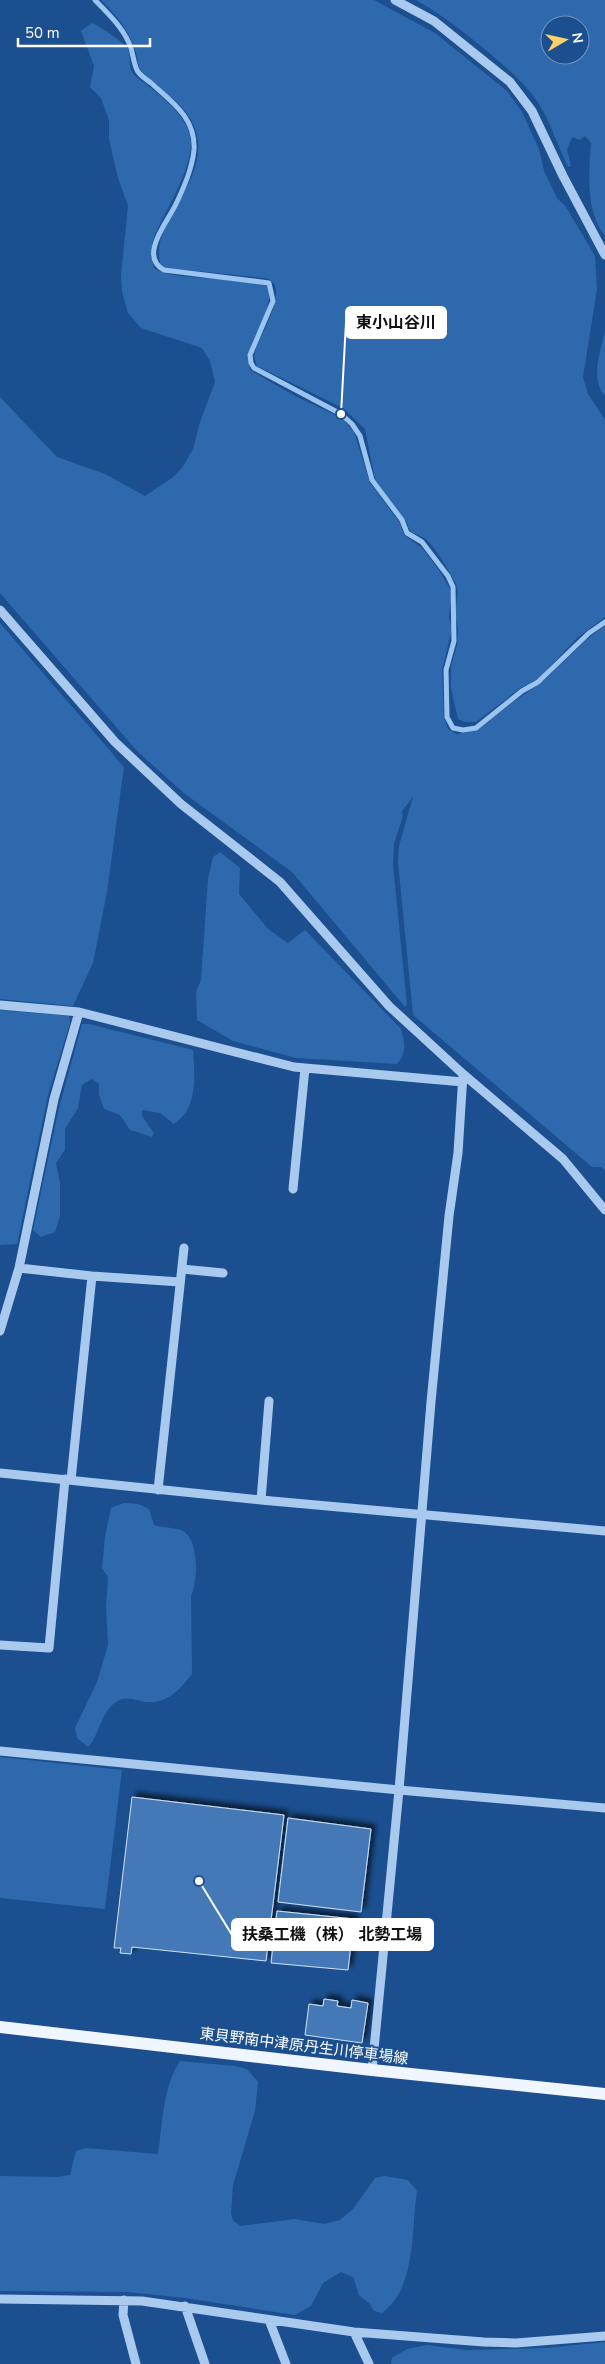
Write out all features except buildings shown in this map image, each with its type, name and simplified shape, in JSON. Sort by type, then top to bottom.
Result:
[{"type":"main road","name":"東貝野南中津原丹生川停車場線","points":[[0,2028],[605,2094]]},
{"type":"street","points":[[395,0],[434,21],[510,82],[532,111],[563,176],[605,255]]},
{"type":"street","points":[[0,610],[115,742],[181,804],[280,882],[389,1006],[463,1078],[563,1159],[605,1210]]},
{"type":"street","points":[[0,1005],[79,1012],[294,1067],[463,1078]]},
{"type":"street","points":[[0,1332],[20,1268],[54,1099],[79,1012]]},
{"type":"street","points":[[293,1189],[305,1068]]},
{"type":"street","points":[[372,2070],[399,1790],[431,1402],[449,1216],[458,1153],[463,1078]]},
{"type":"street","points":[[158,1490],[184,1248]]},
{"type":"street","points":[[20,1268],[92,1276],[180,1282]]},
{"type":"street","points":[[182,1269],[223,1273]]},
{"type":"street","points":[[0,1646],[49,1648],[92,1276]]},
{"type":"street","points":[[261,1500],[269,1401]]},
{"type":"street","points":[[0,1473],[261,1500],[605,1531]]},
{"type":"street","points":[[0,1751],[605,1808]]},
{"type":"street","points":[[0,2299],[124,2300],[185,2306],[354,2332],[516,2343],[605,2336]]},
{"type":"street","points":[[124,2300],[123,2316],[136,2364]]},
{"type":"street","points":[[185,2306],[204,2364]]},
{"type":"street","points":[[270,2320],[286,2364]]},
{"type":"street","points":[[354,2332],[369,2364]]},
{"type":"shaded area","points":[[101,0],[374,0],[435,33],[507,91],[522,112],[539,149],[544,171],[557,198],[566,207],[595,256],[597,289],[583,377],[588,394],[605,420],[605,617],[577,638],[539,678],[519,689],[476,722],[465,722],[458,719],[451,688],[451,666],[457,646],[458,629],[455,613],[458,591],[456,584],[435,550],[427,540],[410,530],[375,479],[365,429],[343,408],[257,366],[254,356],[256,348],[269,321],[276,298],[276,289],[273,282],[265,278],[166,268],[161,265],[159,249],[163,233],[196,164],[198,145],[194,126],[184,110],[141,71],[129,36]]},
{"type":"shaded area","points":[[416,0],[605,0],[605,236],[594,215],[591,203],[589,179],[591,143],[585,136],[580,140],[572,137],[567,150],[571,166],[568,167],[547,119],[530,92],[500,62],[446,19]]},
{"type":"shaded area","points":[[92,23],[112,35],[128,49],[133,74],[171,105],[182,118],[189,132],[191,144],[185,171],[153,242],[154,268],[177,276],[240,280],[267,286],[269,294],[268,303],[251,346],[250,370],[295,396],[342,418],[354,432],[370,483],[400,523],[404,535],[422,548],[439,570],[450,589],[449,617],[452,629],[442,670],[444,717],[448,729],[456,734],[473,731],[483,726],[545,679],[581,645],[605,626],[605,1170],[601,1167],[592,1167],[413,1015],[398,862],[399,846],[413,797],[402,811],[403,816],[394,843],[393,865],[407,1005],[405,1007],[292,872],[185,794],[137,751],[0,593],[0,397],[57,457],[105,474],[145,496],[172,478],[182,468],[193,449],[200,422],[215,382],[210,361],[202,348],[141,328],[128,313],[122,292],[121,276],[128,206],[118,178],[109,139],[109,120],[101,98],[90,87],[94,66],[81,31]]},
{"type":"shaded area","points":[[605,330],[604,395],[600,388],[597,372]]},
{"type":"shaded area","points":[[0,623],[124,767],[107,892],[93,963],[73,1006],[0,999]]},
{"type":"shaded area","points":[[220,852],[240,868],[239,894],[268,929],[288,943],[305,930],[401,1029],[404,1051],[397,1064],[296,1058],[233,1041],[197,1020],[196,992],[201,980],[208,879],[213,857]]},
{"type":"shaded area","points":[[0,1010],[69,1016],[70,1023],[48,1095],[17,1244],[0,1245]]},
{"type":"shaded area","points":[[82,1024],[89,1024],[193,1050],[193,1091],[187,1110],[182,1118],[174,1124],[160,1113],[142,1110],[142,1116],[154,1133],[152,1137],[130,1130],[120,1115],[104,1109],[99,1095],[99,1084],[92,1079],[82,1085],[78,1108],[65,1129],[65,1150],[56,1163],[60,1183],[60,1216],[55,1232],[41,1237],[33,1230],[59,1108]]},
{"type":"shaded area","points":[[124,1503],[138,1504],[149,1509],[154,1525],[181,1530],[192,1542],[196,1560],[196,1571],[191,1596],[192,1674],[174,1694],[163,1700],[145,1702],[124,1699],[116,1702],[106,1712],[92,1743],[88,1747],[77,1738],[75,1728],[97,1682],[108,1645],[106,1607],[108,1577],[102,1568],[105,1537],[111,1508]]},
{"type":"shaded area","points":[[0,1757],[122,1770],[105,1909],[0,1898]]},
{"type":"shaded area","points":[[180,2061],[235,2066],[247,2069],[258,2082],[255,2111],[233,2185],[231,2213],[233,2220],[240,2226],[295,2219],[324,2224],[340,2220],[353,2209],[375,2178],[384,2176],[408,2180],[417,2191],[413,2240],[407,2273],[393,2302],[382,2313],[374,2311],[369,2303],[359,2295],[353,2277],[341,2272],[323,2283],[311,2306],[295,2315],[185,2298],[127,2292],[0,2291],[0,2176],[58,2177],[70,2175],[76,2151],[86,2148],[158,2154],[166,2094]]},
{"type":"shaded area","points":[[605,2342],[605,2364],[391,2364],[392,2358],[407,2349],[427,2345],[465,2350],[546,2348]]},
{"type":"waterway","points":[[95,0],[116,22],[124,34],[131,48],[138,72],[181,112],[187,120],[194,139],[193,157],[187,178],[154,247],[154,256],[157,264],[164,270],[269,283],[273,301],[250,355],[254,368],[341,414],[352,424],[360,436],[372,480],[402,520],[407,533],[422,542],[448,576],[453,587],[454,641],[446,670],[447,717],[453,728],[463,730],[476,728],[522,691],[538,682],[589,633],[605,622]]},
{"type":"place","name":"東小山谷川","points":[[341,414]]},
{"type":"place","name":"扶桑工機（株） 北勢工場","points":[[199,1881]]}]
